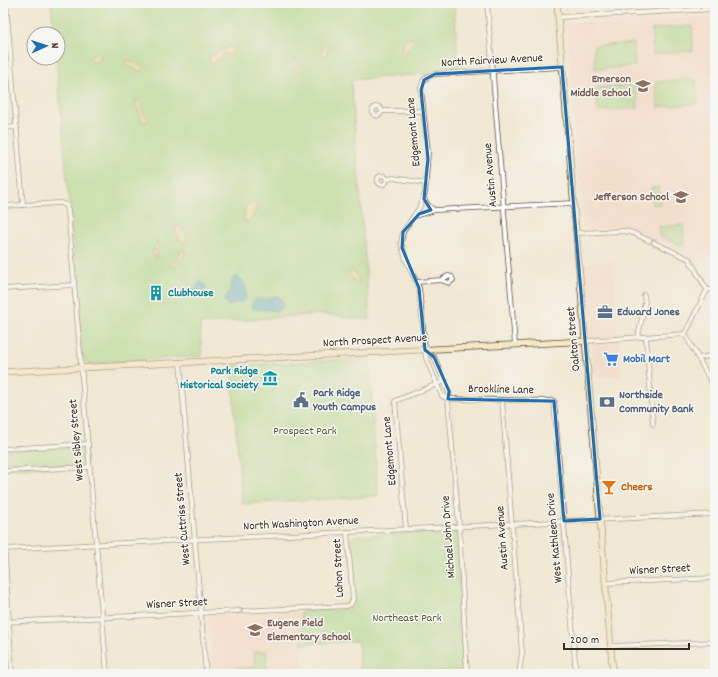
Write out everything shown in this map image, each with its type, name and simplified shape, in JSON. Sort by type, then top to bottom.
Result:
[{"type":"main road","name":"Oakton Street","points":[[557,3],[613,674]]},
{"type":"main road","name":"North Prospect Avenue","points":[[3,372],[586,341]]},
{"type":"street","points":[[3,206],[23,205],[6,3]]},
{"type":"street","name":"Austin Avenue","points":[[487,3],[514,344]]},
{"type":"street","points":[[672,3],[672,10]]},
{"type":"street","points":[[559,17],[672,10],[715,9]]},
{"type":"street","points":[[3,39],[9,38]]},
{"type":"street","name":"North Fairview Avenue","points":[[424,80],[435,74],[562,67]]},
{"type":"street","name":"Edgemont Lane","points":[[424,80],[421,90],[428,147],[424,198],[403,232],[401,243],[406,260],[418,282],[425,350]]},
{"type":"street","points":[[382,111],[423,111]]},
{"type":"street","points":[[3,128],[17,127]]},
{"type":"street","name":"Edgemont Lane","points":[[387,179],[393,178],[426,183]]},
{"type":"street","points":[[424,198],[428,205],[434,210]]},
{"type":"street","name":"West Sibley Street","points":[[23,205],[61,203],[66,205],[68,210],[107,674]]},
{"type":"street","points":[[414,216],[434,210],[504,208],[574,203]]},
{"type":"street","points":[[576,233],[629,231],[689,258],[707,290]]},
{"type":"street","points":[[418,282],[441,280]]},
{"type":"street","points":[[3,289],[74,285]]},
{"type":"street","points":[[707,290],[715,289]]},
{"type":"street","points":[[707,290],[685,334],[715,389]]},
{"type":"street","points":[[638,337],[645,303],[644,295]]},
{"type":"street","name":"North Prospect Avenue","points":[[586,341],[685,334]]},
{"type":"street","points":[[646,337],[653,424]]},
{"type":"street","points":[[425,350],[426,358],[442,396],[448,399]]},
{"type":"street","name":"Michael John Drive","points":[[425,350],[434,357],[449,393],[448,399],[459,526],[467,673]]},
{"type":"street","points":[[699,358],[715,355]]},
{"type":"street","name":"West Cuttriss Street","points":[[180,362],[206,674]]},
{"type":"street","name":"Edgemont Lane","points":[[406,529],[396,401],[444,381]]},
{"type":"street","name":"Brookline Lane","points":[[448,399],[554,401]]},
{"type":"street","name":"Austin Avenue","points":[[502,400],[522,652],[519,674]]},
{"type":"street","name":"West Kathleen Drive","points":[[554,401],[576,674]]},
{"type":"street","points":[[3,449],[88,444]]},
{"type":"street","points":[[3,471],[90,467]]},
{"type":"street","name":"North Washington Avenue","points":[[4,549],[715,514]]},
{"type":"street","points":[[3,521],[12,674]]},
{"type":"street","name":"Lahon Street","points":[[347,532],[352,599],[351,604]]},
{"type":"street","name":"Wisner Street","points":[[605,583],[715,578]]},
{"type":"street","name":"Wisner Street","points":[[3,622],[347,606],[351,604]]},
{"type":"street","points":[[611,646],[715,642]]},
{"type":"street","points":[[438,674],[467,673]]},
{"type":"highlighted area","points":[[562,67],[600,519],[564,521],[554,401],[448,399],[449,391],[434,357],[425,350],[419,288],[402,248],[403,232],[419,214],[431,210],[424,199],[428,159],[421,90],[424,80],[435,74]]},
{"type":"shaded area","name":"Emerson Middle School","points":[[715,17],[715,261],[695,262],[688,254],[630,228],[589,230],[583,228],[566,23]]},
{"type":"shaded area","points":[[613,261],[621,376],[594,378],[584,263]]},
{"type":"shaded area","name":"Eugene Field Elementary School","points":[[301,611],[304,674],[212,674],[208,616]]},
{"type":"green space","points":[[51,3],[454,3],[459,71],[351,80],[370,320],[320,314],[200,324],[202,356],[87,364],[83,356],[57,66],[66,66],[66,26],[53,26]]},
{"type":"green space","points":[[692,26],[693,51],[653,54],[652,29]]},
{"type":"green space","points":[[634,43],[635,66],[595,69],[594,46]]},
{"type":"green space","points":[[696,79],[698,104],[658,107],[655,82]]},
{"type":"green space","points":[[637,85],[638,108],[598,111],[596,88]]},
{"type":"green space","points":[[659,187],[660,204],[652,205],[651,188]]},
{"type":"green space","points":[[683,225],[684,246],[659,236],[659,227]]},
{"type":"green space","name":"Prospect Park","points":[[369,358],[378,496],[242,504],[231,366]]},
{"type":"green space","points":[[83,447],[85,449],[87,462],[85,465],[3,469],[3,451]]},
{"type":"green space","name":"Northeast Park","points":[[453,530],[457,534],[463,670],[396,674],[360,674],[358,641],[302,644],[301,611],[350,609],[354,606],[350,542],[354,536]]},
{"type":"green space","points":[[266,651],[267,674],[236,674],[236,670],[239,668],[255,667],[254,652]]},
{"type":"sand","points":[[406,38],[413,39],[415,41],[403,54],[401,52]]},
{"type":"sand","points":[[326,43],[329,46],[326,55],[324,56],[321,55],[324,44]]},
{"type":"sand","points":[[228,47],[232,47],[234,49],[230,56],[224,53],[221,58],[218,58],[211,64],[209,59],[211,56]]},
{"type":"sand","points":[[97,54],[101,59],[92,62],[90,57]]},
{"type":"sand","points":[[294,58],[297,59],[299,67],[304,72],[296,71]]},
{"type":"sand","points":[[127,61],[142,66],[143,70],[138,71],[125,64]]},
{"type":"sand","points":[[134,100],[141,105],[143,114],[148,118],[146,122],[143,122]]},
{"type":"sand","points":[[251,202],[257,205],[252,218],[248,221],[244,221],[245,207]]},
{"type":"sand","points":[[179,226],[187,237],[185,243],[175,232],[176,227]]},
{"type":"sand","points":[[157,241],[159,248],[157,250],[156,258],[153,254]]},
{"type":"sand","points":[[181,250],[185,251],[185,254],[176,266],[171,267],[171,261],[176,262],[178,254],[182,253],[180,252]]},
{"type":"sand","points":[[353,271],[359,280],[358,284],[355,283],[354,279],[349,275],[349,273]]},
{"type":"water","points":[[237,276],[246,288],[246,296],[243,302],[238,302],[228,306],[224,300],[230,290],[233,278]]},
{"type":"water","points":[[201,281],[207,287],[197,299],[190,292]]},
{"type":"water","points":[[276,296],[279,297],[283,303],[282,308],[278,311],[254,309],[251,306],[256,299],[262,300]]},
{"type":"place","name":"Emerson Middle School","points":[[643,86]]},
{"type":"place","name":"Jefferson School","points":[[681,197]]},
{"type":"place","name":"Clubhouse","points":[[156,293]]},
{"type":"place","name":"Edward Jones","points":[[605,312]]},
{"type":"place","name":"Mobil Mart","points":[[611,359]]},
{"type":"place","name":"Park Ridge Historical Society","points":[[270,378]]},
{"type":"place","name":"Park Ridge Youth Campus","points":[[301,400]]},
{"type":"place","name":"Northside Community Bank","points":[[607,402]]},
{"type":"place","name":"Cheers","points":[[609,487]]},
{"type":"place","name":"Eugene Field Elementary School","points":[[255,630]]}]
